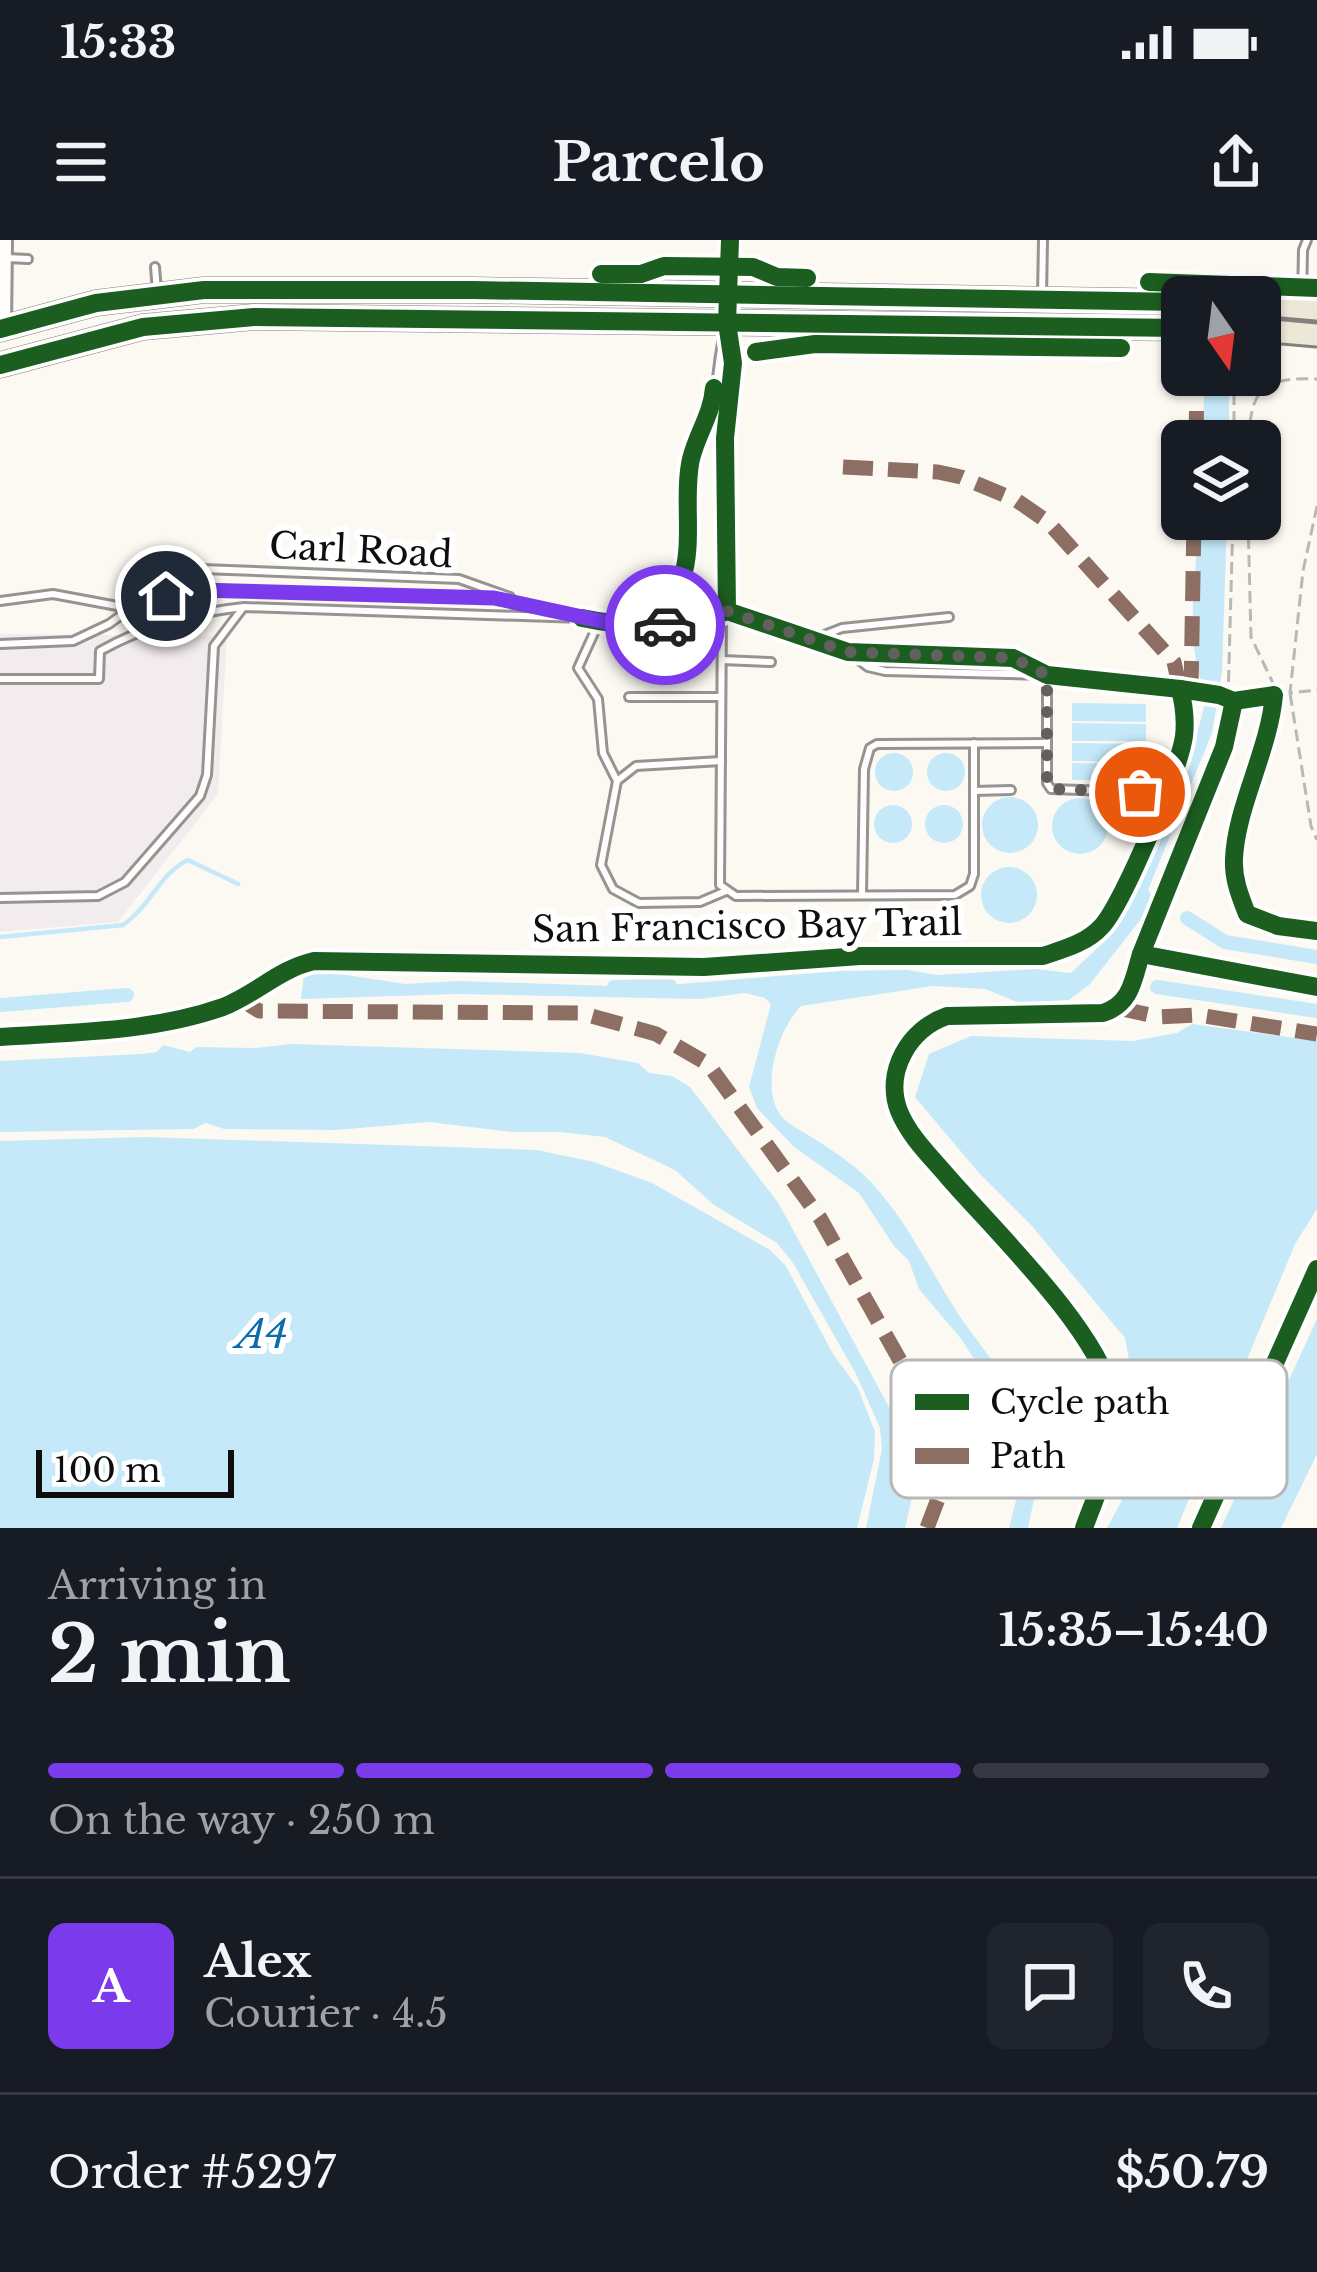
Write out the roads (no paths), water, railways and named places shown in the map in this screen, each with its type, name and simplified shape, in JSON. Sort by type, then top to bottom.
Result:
[{"type":"main road","points":[[1,328],[96,303],[157,294],[325,288],[1161,302]]},
{"type":"main road","points":[[0,364],[127,331],[196,320],[340,317],[1161,328]]},
{"type":"main road","points":[[1281,331],[1317,335]]},
{"type":"street","points":[[1,328],[4,240]]},
{"type":"street","points":[[727,323],[730,240]]},
{"type":"lane","points":[[1042,240],[1042,300]]},
{"type":"lane","points":[[1294,331],[1309,307],[1303,250],[1307,240]]},
{"type":"lane","points":[[4,258],[28,259]]},
{"type":"lane","points":[[155,267],[157,294]]},
{"type":"lane","points":[[610,623],[647,615],[669,602],[686,568],[691,460],[712,405],[716,356],[727,323]]},
{"type":"lane","points":[[727,323],[733,363],[725,437],[720,885],[736,896],[955,896],[970,886],[974,874],[974,743]]},
{"type":"lane","points":[[686,568],[700,592],[724,612]]},
{"type":"lane","name":"Carl Road","points":[[0,644],[73,641],[109,624],[168,579],[202,569],[459,579],[524,603]]},
{"type":"lane","name":"Carl Road","points":[[131,608],[197,590],[494,598],[646,627],[708,619],[724,612],[848,652],[1013,658],[1047,675]]},
{"type":"lane","points":[[0,602],[53,594],[131,608]]},
{"type":"lane","points":[[0,898],[98,896],[111,890],[125,882],[200,796],[207,775],[214,646],[244,607]]},
{"type":"lane","name":"Carl Road","points":[[0,679],[99,679],[100,651],[149,627],[213,610],[244,607],[583,618]]},
{"type":"lane","points":[[812,640],[842,628],[949,617]]},
{"type":"lane","points":[[599,621],[578,668],[598,699],[603,753],[616,781],[601,865],[613,890],[639,903],[700,902],[726,891]]},
{"type":"lane","name":"Carl Road","points":[[848,652],[868,667],[885,670],[1047,675],[1160,687]]},
{"type":"lane","points":[[722,660],[771,662]]},
{"type":"lane","points":[[1047,675],[1051,789],[1140,792]]},
{"type":"lane","points":[[629,697],[721,697]]},
{"type":"lane","points":[[862,896],[864,769],[870,748],[877,743],[1047,743]]},
{"type":"lane","points":[[616,781],[636,766],[721,761]]},
{"type":"lane","points":[[974,791],[1011,790]]},
{"type":"water","points":[[1204,396],[1229,396],[1229,420],[1203,420]]},
{"type":"water","points":[[1197,540],[1226,540],[1222,672],[1212,733],[1148,890],[1152,896],[1141,919],[1090,984],[1069,1000],[1020,1003],[985,989],[933,986],[801,1006],[785,1029],[774,1060],[772,1092],[782,1117],[855,1167],[889,1203],[992,1360],[975,1360],[919,1289],[909,1261],[859,1193],[794,1147],[757,1108],[749,1087],[771,1004],[765,998],[745,993],[700,999],[456,994],[301,999],[304,974],[405,984],[459,981],[643,987],[840,971],[907,970],[938,975],[1035,969],[1071,973],[1109,937],[1166,821],[1192,754],[1207,695],[1193,632]]},
{"type":"water","points":[[1072,703],[1146,704],[1146,722],[1072,721]]},
{"type":"water","points":[[1072,723],[1146,724],[1146,741],[1072,741]]},
{"type":"water","points":[[1072,743],[1145,744],[1145,762],[1072,761]]},
{"type":"water","points":[[894,753],[908,758],[913,772],[908,786],[894,791],[880,786],[875,772],[880,758]]},
{"type":"water","points":[[946,753],[960,758],[965,772],[960,786],[946,791],[932,786],[927,772],[932,758]]},
{"type":"water","points":[[1072,763],[1146,764],[1146,781],[1072,780]]},
{"type":"water","points":[[1010,797],[1030,805],[1038,825],[1030,845],[1010,853],[990,845],[982,825],[990,805]]},
{"type":"water","points":[[1080,798],[1100,806],[1108,826],[1100,846],[1080,854],[1060,846],[1052,826],[1060,806]]},
{"type":"water","points":[[893,805],[907,810],[912,824],[907,838],[893,843],[879,838],[874,824],[879,810]]},
{"type":"water","points":[[944,805],[958,810],[963,824],[958,838],[944,843],[930,838],[925,824],[930,810]]},
{"type":"water","points":[[1009,867],[1029,875],[1037,895],[1029,915],[1009,923],[989,915],[981,895],[989,875]]},
{"type":"water","points":[[1192,1024],[1317,1041],[1317,1209],[1295,1244],[1247,1360],[1129,1360],[1125,1338],[915,1097],[929,1054],[971,1036],[1133,1041],[1177,1033]]},
{"type":"water","points":[[291,1044],[580,1053],[638,1063],[649,1073],[672,1076],[690,1087],[779,1204],[889,1407],[891,1498],[912,1498],[905,1528],[866,1528],[882,1449],[880,1428],[856,1374],[793,1263],[777,1243],[714,1205],[675,1170],[605,1137],[429,1122],[336,1130],[224,1129],[206,1123],[193,1129],[0,1132],[0,1061],[141,1054],[157,1052],[163,1045],[190,1052],[196,1047]]},
{"type":"water","name":"A4","points":[[146,1137],[537,1150],[594,1162],[652,1183],[770,1250],[786,1266],[833,1354],[858,1388],[875,1432],[874,1459],[857,1528],[0,1528],[0,1141]]},
{"type":"water","points":[[1317,1319],[1317,1454],[1281,1528],[1221,1528],[1235,1498],[1287,1498],[1287,1384]]},
{"type":"water","points":[[1017,1498],[1034,1498],[1028,1528],[1009,1528]]},
{"type":"water","points":[[1122,1498],[1189,1498],[1177,1528],[1107,1528]]},
{"type":"waterway","points":[[0,937],[123,925],[188,860],[238,884]]},
{"type":"waterway","points":[[1187,918],[1225,942],[1317,957]]},
{"type":"waterway","points":[[614,987],[670,986]]},
{"type":"waterway","points":[[1157,987],[1317,1011]]},
{"type":"waterway","points":[[0,1005],[127,995]]}]
